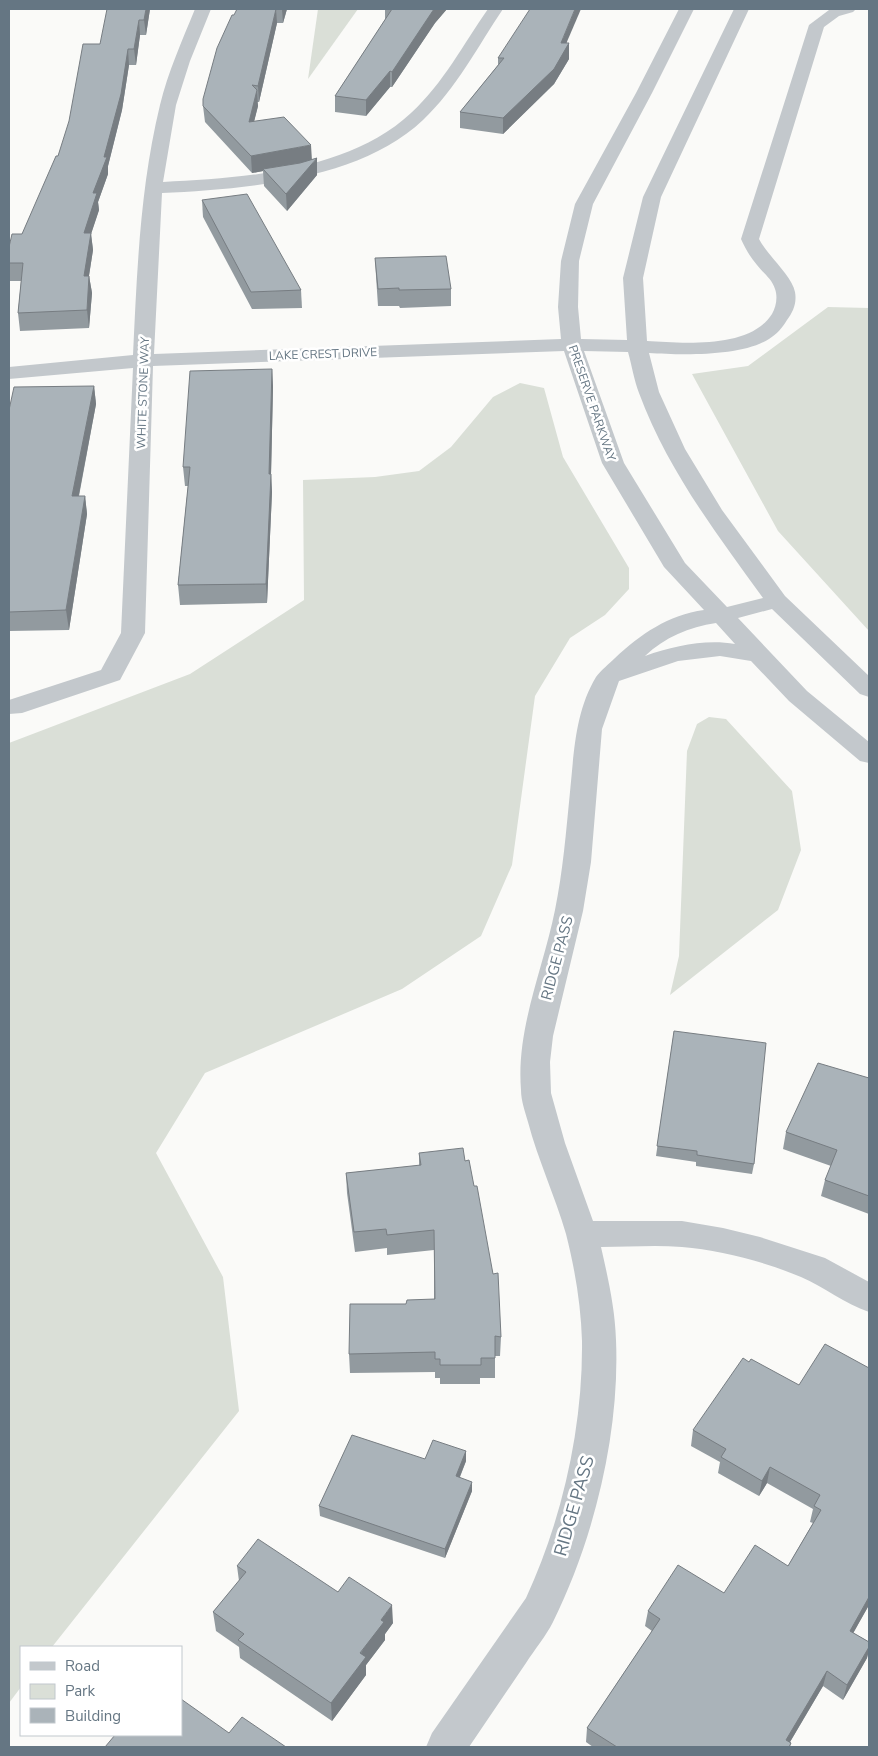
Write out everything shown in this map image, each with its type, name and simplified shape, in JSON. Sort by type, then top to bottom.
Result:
[{"type":"street","name":"WHITE STONE WAY","points":[[13,707],[111,675],[134,632],[148,244],[153,188],[168,106],[182,61],[203,9]]},
{"type":"street","points":[[153,188],[213,185],[275,177],[317,167],[378,143],[399,131],[416,118],[432,99],[495,9]]},
{"type":"street","name":"PRESERVE PARKWAY","points":[[686,9],[644,94],[584,204],[570,261],[568,307],[571,344],[613,464],[676,566],[798,696],[869,755]]},
{"type":"street","points":[[741,9],[652,197],[633,278],[638,347],[649,392],[674,449],[712,512],[777,602],[869,689]]},
{"type":"street","name":"LAKE CREST DRIVE","points":[[9,373],[60,366],[144,360],[571,344],[714,348],[749,341],[771,330],[784,312],[788,298],[782,282],[754,251],[750,239],[817,25],[834,13],[848,9]]},
{"type":"street","name":"RIDGE PASS","points":[[446,1747],[538,1611],[554,1578],[590,1457],[597,1398],[599,1341],[595,1293],[582,1234],[549,1143],[536,1093],[535,1062],[538,1036],[569,911],[576,870],[589,729],[601,692],[608,678],[644,644],[664,631],[693,619],[722,615],[777,602]]},
{"type":"street","points":[[608,678],[674,654],[720,649],[759,655]]},
{"type":"street","points":[[582,1234],[682,1234],[723,1241],[760,1250],[814,1268],[869,1298]]},
{"type":"green space","points":[[318,9],[358,9],[308,79]]},
{"type":"green space","points":[[828,307],[869,308],[869,631],[778,531],[692,374],[748,366]]},
{"type":"green space","points":[[520,383],[544,388],[563,457],[629,568],[629,589],[605,615],[570,638],[535,696],[512,865],[481,936],[402,989],[205,1073],[156,1153],[223,1277],[239,1411],[53,1646],[20,1646],[20,1688],[9,1703],[9,743],[190,674],[304,600],[303,480],[375,477],[419,471],[451,447],[493,397]]},
{"type":"green space","points":[[709,717],[726,719],[792,791],[801,850],[778,910],[670,995],[679,956],[687,751],[697,724]]},
{"type":"building","points":[[107,9],[146,9],[144,20],[139,20],[134,49],[128,49],[121,94],[104,157],[107,157],[93,193],[97,193],[84,233],[91,233],[84,276],[89,276],[87,310],[18,313],[23,263],[9,263],[9,247],[12,234],[22,234],[56,156],[58,156],[69,121],[83,44],[100,44]]},
{"type":"building","points":[[237,9],[276,9],[258,86],[252,85],[257,90],[249,122],[284,117],[311,145],[251,156],[203,106],[203,99],[217,48],[232,15],[234,15]]},
{"type":"building","points":[[392,9],[434,9],[392,72],[390,71],[366,100],[335,96]]},
{"type":"building","points":[[530,9],[575,9],[561,43],[569,43],[554,69],[503,118],[460,112],[504,58],[498,58]]},
{"type":"building","points":[[317,158],[286,194],[263,169],[300,163]]},
{"type":"building","points":[[247,194],[301,290],[251,292],[202,200]]},
{"type":"building","points":[[446,256],[451,289],[378,289],[375,258]]},
{"type":"building","points":[[272,369],[269,474],[271,474],[266,584],[178,585],[190,467],[183,467],[190,371]]},
{"type":"building","points":[[94,386],[72,496],[85,496],[66,610],[9,612],[9,410],[14,387]]},
{"type":"building","points":[[674,1031],[766,1043],[754,1164],[697,1155],[697,1151],[657,1146]]},
{"type":"building","points":[[818,1063],[869,1078],[869,1196],[825,1180],[837,1150],[786,1132]]},
{"type":"building","points":[[463,1148],[465,1161],[469,1160],[474,1186],[477,1186],[493,1274],[498,1273],[501,1337],[495,1336],[495,1358],[481,1358],[481,1365],[440,1365],[440,1359],[435,1359],[435,1352],[349,1354],[350,1304],[406,1304],[407,1300],[435,1299],[434,1230],[387,1235],[386,1229],[354,1232],[346,1173],[421,1165],[419,1153]]},
{"type":"building","points":[[825,1344],[869,1368],[869,1597],[850,1631],[869,1642],[869,1647],[847,1685],[827,1671],[786,1740],[791,1743],[789,1747],[617,1747],[587,1728],[660,1619],[648,1611],[678,1565],[724,1593],[755,1545],[788,1566],[821,1510],[814,1506],[820,1495],[770,1467],[762,1481],[721,1457],[726,1449],[693,1430],[743,1358],[749,1362],[751,1359],[799,1385]]},
{"type":"building","points":[[352,1435],[425,1459],[433,1440],[466,1451],[456,1476],[472,1482],[445,1549],[319,1506]]},
{"type":"building","points":[[258,1539],[338,1592],[349,1577],[392,1605],[381,1620],[384,1622],[360,1653],[366,1657],[331,1703],[238,1640],[244,1634],[213,1612],[246,1572],[237,1566]]},
{"type":"building","points":[[182,1700],[229,1733],[242,1717],[286,1747],[105,1747],[114,1736],[182,1736]]}]
